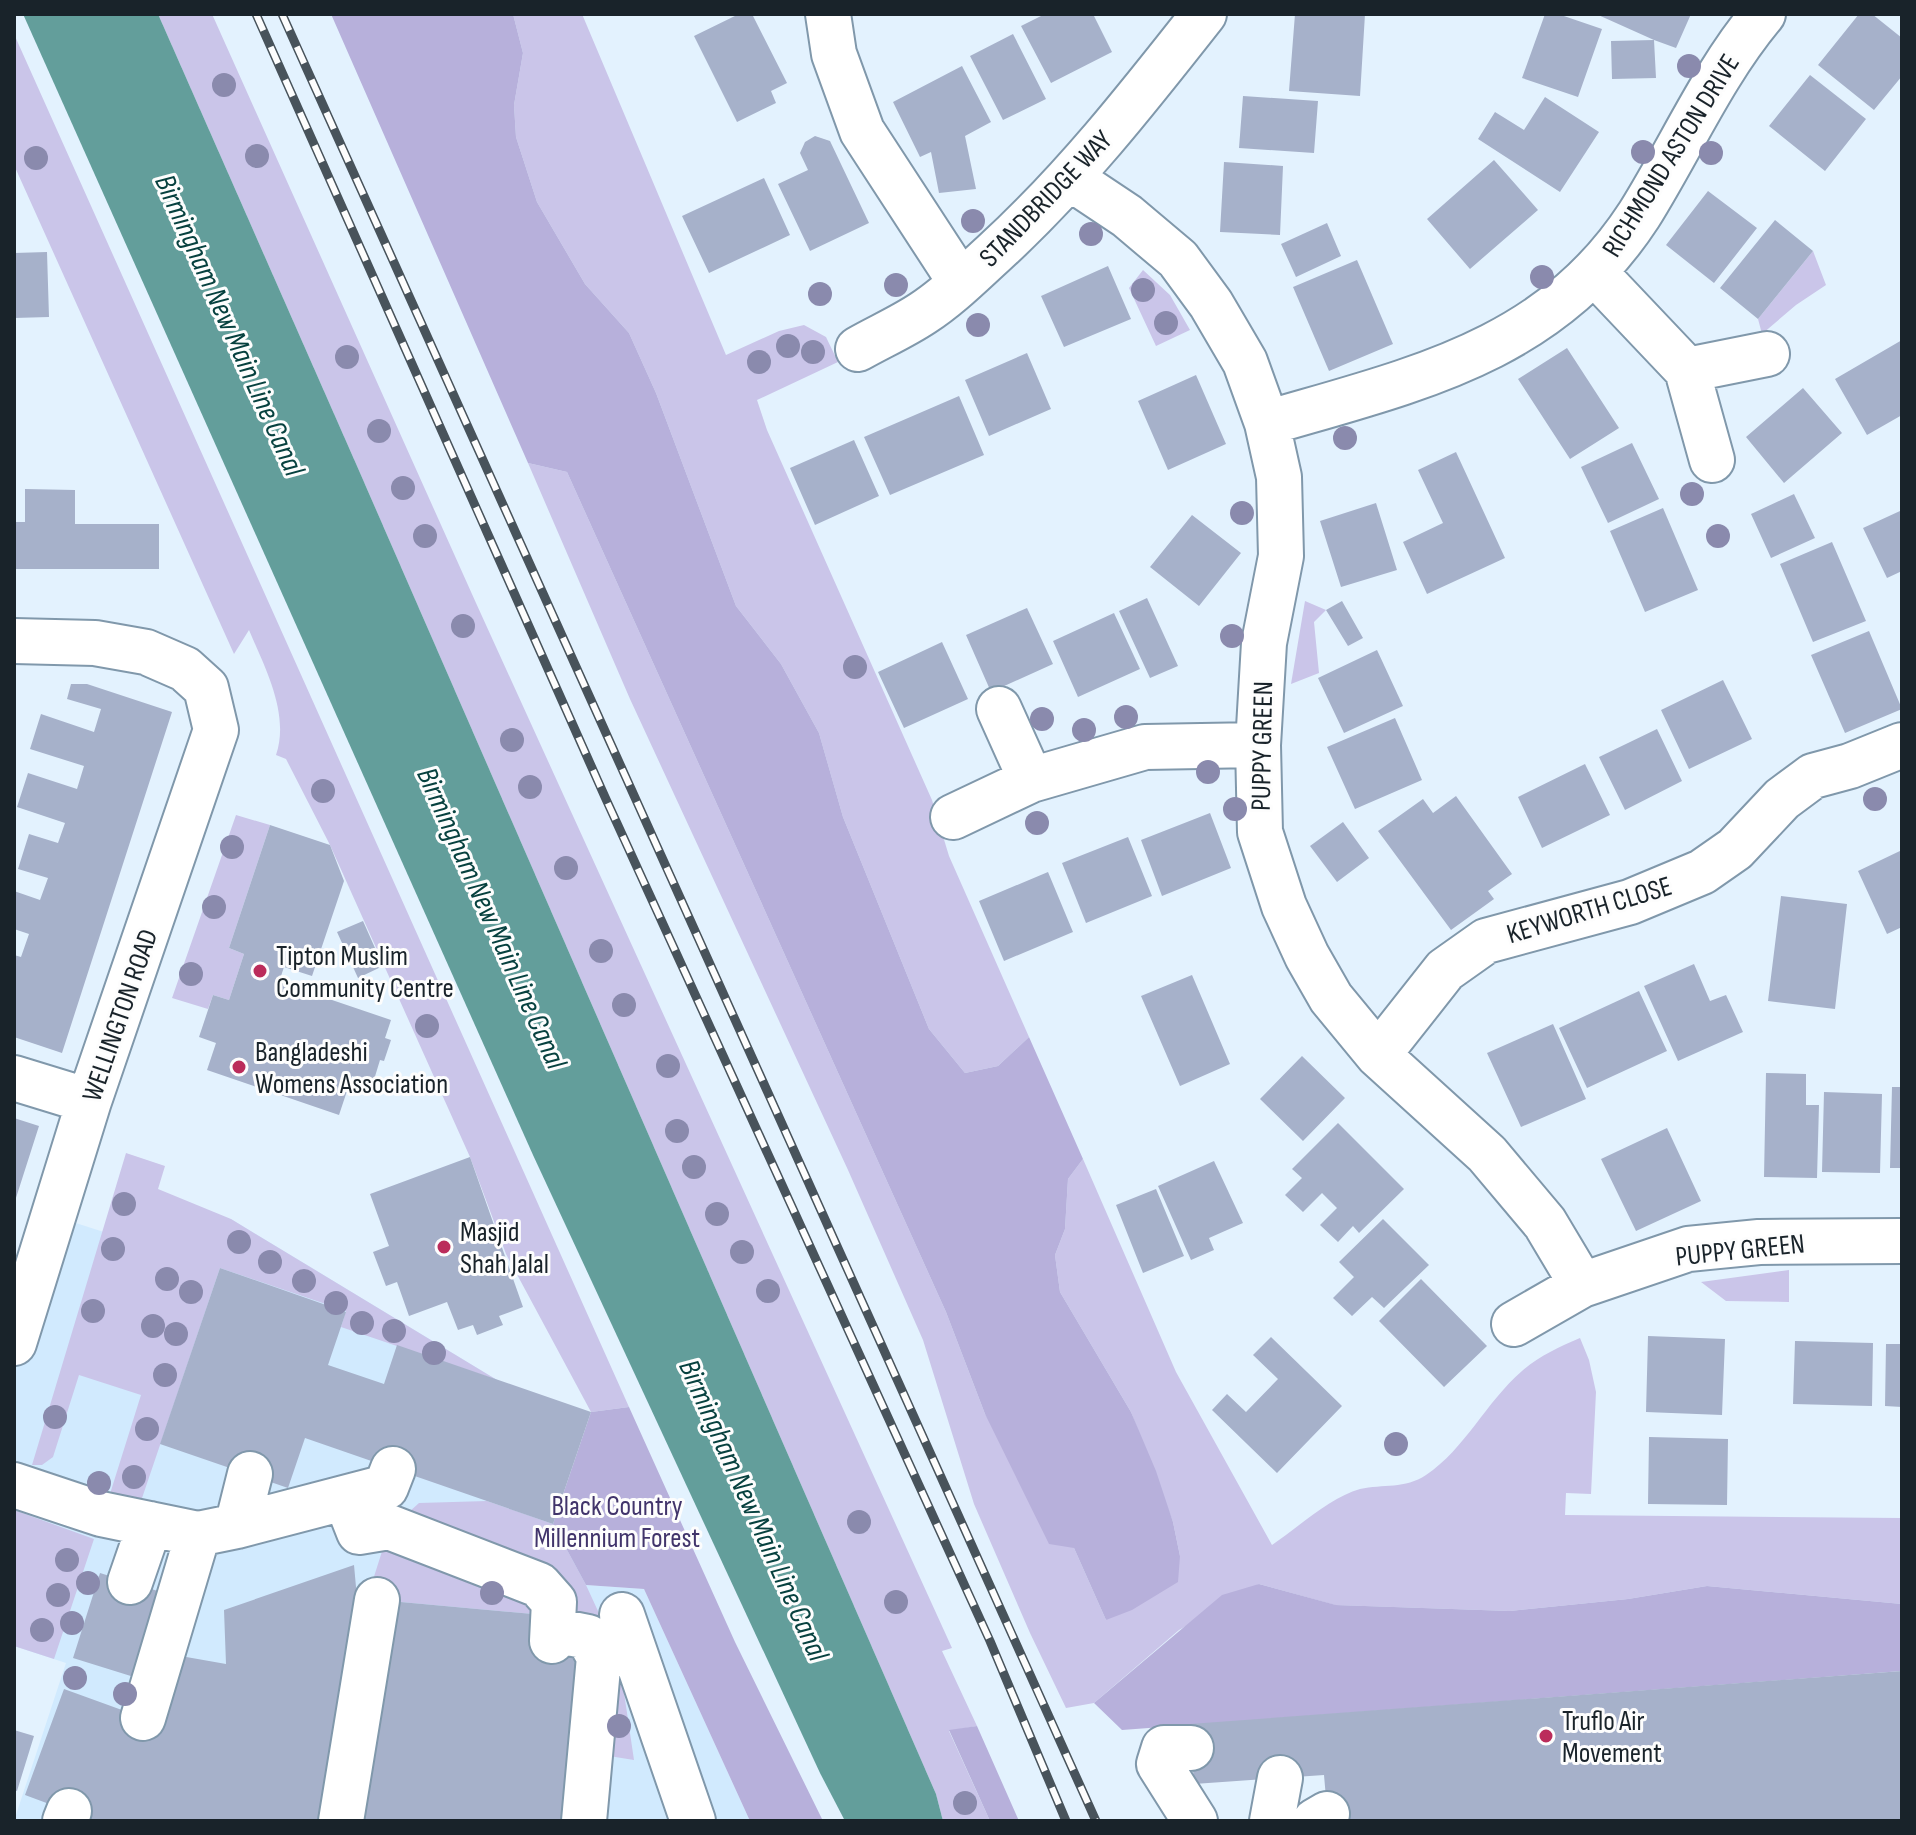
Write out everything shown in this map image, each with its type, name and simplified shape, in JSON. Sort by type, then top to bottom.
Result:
[{"type":"street","points":[[828,14],[834,54],[862,131],[961,283]]},
{"type":"street","name":"STANDBRIDGE WAY","points":[[858,349],[923,313],[961,283],[1070,178],[1204,14]]},
{"type":"street","name":"RICHMOND ASTON DRIVE","points":[[1267,423],[1420,378],[1481,353],[1557,307],[1595,273],[1637,218],[1672,161],[1710,87],[1763,14]]},
{"type":"street","name":"PUPPY GREEN","points":[[1070,178],[1127,216],[1178,259],[1211,304],[1245,362],[1267,423],[1279,477],[1281,556],[1264,643],[1258,745],[1260,832],[1284,906],[1307,956],[1331,998],[1378,1055],[1487,1154],[1545,1223],[1582,1285]]},
{"type":"street","points":[[1595,273],[1687,370],[1712,460]]},
{"type":"street","points":[[1687,370],[1767,354]]},
{"type":"street","name":"WELLINGTON ROAD","points":[[14,641],[95,643],[146,652],[185,669],[206,688],[216,730],[89,1101],[14,1343]]},
{"type":"street","points":[[999,709],[1031,780]]},
{"type":"street","points":[[953,817],[1031,780],[1145,747],[1258,745]]},
{"type":"street","name":"KEYWORTH CLOSE","points":[[1378,1055],[1445,970],[1486,941],[1630,902],[1702,872],[1735,849],[1782,799],[1813,776],[1850,766],[1902,745]]},
{"type":"street","points":[[14,1078],[89,1101]]},
{"type":"street","name":"PUPPY GREEN","points":[[1514,1324],[1582,1285],[1688,1249],[1759,1242],[1902,1241]]},
{"type":"street","points":[[14,1485],[101,1514],[150,1524],[217,1530],[386,1487],[393,1469]]},
{"type":"street","points":[[143,1718],[217,1530],[250,1474]]},
{"type":"street","points":[[346,1499],[359,1532],[389,1527],[539,1585],[554,1602],[553,1635],[588,1637],[599,1657],[584,1821]]},
{"type":"street","points":[[130,1582],[150,1524]]},
{"type":"street","points":[[341,1821],[377,1600]]},
{"type":"street","points":[[622,1615],[693,1821]]},
{"type":"street","points":[[1191,1748],[1164,1748],[1159,1764],[1195,1821]]},
{"type":"street","points":[[1272,1821],[1280,1778]]},
{"type":"shaded area","points":[[158,14],[212,14],[476,603],[952,1648],[942,1651],[977,1726],[949,1731],[990,1821],[943,1821],[936,1794]]},
{"type":"shaded area","points":[[513,14],[582,14],[726,355],[779,331],[804,325],[826,337],[838,362],[757,400],[767,430],[932,800],[949,856],[1029,1037],[998,1066],[965,1073],[929,1029],[843,817],[819,733],[781,664],[736,606],[656,393],[629,333],[585,284],[537,202],[516,137],[514,105],[523,53]]},
{"type":"shaded area","points":[[14,34],[629,1407],[591,1412],[506,1254],[470,1157],[330,845],[286,759],[276,755],[280,739],[278,707],[249,630],[234,654],[14,165]]},
{"type":"shaded area","points":[[1813,251],[1826,285],[1762,334],[1758,319]]},
{"type":"shaded area","points":[[1143,270],[1170,295],[1190,330],[1156,346],[1129,288]]},
{"type":"shaded area","points":[[528,463],[567,472],[946,1312],[985,1414],[1074,1548],[1106,1620],[1180,1556],[1173,1522],[1131,1412],[1060,1292],[1055,1255],[1065,1229],[1068,1179],[1083,1159],[1176,1372],[1272,1545],[1349,1493],[1410,1482],[1426,1475],[1464,1439],[1522,1371],[1542,1356],[1580,1338],[1596,1392],[1591,1494],[1566,1493],[1565,1515],[1902,1518],[1902,1604],[1707,1586],[1628,1599],[1510,1611],[1335,1605],[1259,1584],[1179,1630],[1094,1703],[1066,1708],[974,1504],[923,1340],[848,1170],[630,699]]},
{"type":"shaded area","points":[[1305,601],[1326,610],[1314,622],[1319,673],[1291,684]]},
{"type":"shaded area","points":[[236,815],[270,825],[229,948],[244,954],[229,1000],[213,995],[208,1009],[172,998]]},
{"type":"shaded area","points":[[126,1153],[165,1166],[158,1189],[231,1219],[497,1380],[341,1327],[346,1311],[220,1268],[139,1507],[109,1497],[141,1395],[79,1375],[53,1457],[42,1465],[32,1465]]},
{"type":"shaded area","points":[[54,1216],[138,1243],[231,1219],[497,1380],[586,1585],[644,1589],[750,1821],[14,1821],[66,1663],[14,1646],[14,1343]]},
{"type":"shaded area","points":[[1789,1270],[1789,1302],[1726,1301],[1701,1282]]},
{"type":"shaded area","points":[[487,1501],[553,1524],[609,1635],[398,1522],[419,1503]]},
{"type":"shaded area","points":[[14,1510],[94,1539],[54,1659],[14,1646]]},
{"type":"shaded area","points":[[385,1542],[513,1583],[544,1615],[390,1601],[371,1586]]},
{"type":"shaded area","points":[[619,1659],[634,1760],[609,1756]]},
{"type":"green space","points":[[331,14],[513,14],[523,53],[514,105],[516,137],[537,202],[585,284],[629,333],[656,393],[736,606],[781,664],[819,733],[843,817],[929,1029],[965,1073],[998,1066],[1029,1037],[1083,1159],[1068,1179],[1065,1229],[1055,1255],[1060,1292],[1131,1412],[1156,1471],[1173,1522],[1180,1556],[1178,1582],[1132,1610],[1106,1620],[1074,1548],[1049,1544],[985,1414],[946,1312],[567,472],[528,463]]},
{"type":"green space","name":"Black Country Millennium Forest","points":[[629,1407],[735,1642],[823,1821],[750,1821],[644,1589],[586,1585],[553,1524],[591,1412]]},
{"type":"green space","points":[[1259,1584],[1336,1605],[1510,1611],[1628,1599],[1707,1586],[1902,1604],[1902,1671],[1122,1730],[1094,1703],[1222,1595]]},
{"type":"green space","points":[[977,1726],[1019,1821],[990,1821],[949,1730]]},
{"type":"water","name":"Birmingham New Main Line Canal","points":[[23,14],[158,14],[936,1794],[943,1821],[845,1821],[820,1773],[533,1155]]},
{"type":"building","points":[[739,14],[752,14],[787,83],[771,91],[776,103],[737,122],[694,36]]},
{"type":"building","points":[[1045,14],[1093,14],[1112,52],[1051,83],[1021,26]]},
{"type":"building","points":[[1295,14],[1365,14],[1360,96],[1289,91]]},
{"type":"building","points":[[1545,14],[1558,14],[1602,29],[1578,97],[1522,78]]},
{"type":"building","points":[[1596,14],[1691,14],[1676,48]]},
{"type":"building","points":[[1859,14],[1872,14],[1902,38],[1902,76],[1874,110],[1818,65]]},
{"type":"building","points":[[1013,34],[1046,99],[1003,120],[970,56]]},
{"type":"building","points":[[1654,40],[1656,78],[1612,79],[1611,41]]},
{"type":"building","points":[[962,66],[991,122],[965,136],[976,189],[939,193],[931,152],[920,157],[893,102]]},
{"type":"building","points":[[1810,75],[1866,119],[1825,171],[1769,126]]},
{"type":"building","points":[[1243,96],[1318,101],[1314,153],[1239,148]]},
{"type":"building","points":[[1545,97],[1599,132],[1560,192],[1478,139],[1495,112],[1524,130]]},
{"type":"building","points":[[815,136],[830,141],[869,223],[810,251],[778,184],[808,170],[800,153],[805,142]]},
{"type":"building","points":[[1494,160],[1538,210],[1470,269],[1427,219]]},
{"type":"building","points":[[1224,162],[1283,166],[1280,235],[1220,232]]},
{"type":"building","points":[[764,178],[790,235],[709,273],[682,216]]},
{"type":"building","points":[[1708,191],[1757,228],[1714,283],[1666,245]]},
{"type":"building","points":[[1775,220],[1813,251],[1758,319],[1720,288]]},
{"type":"building","points":[[1327,223],[1341,256],[1296,277],[1281,244]]},
{"type":"building","points":[[47,252],[49,317],[14,318],[14,253]]},
{"type":"building","points":[[1357,260],[1393,344],[1329,371],[1293,287]]},
{"type":"building","points":[[1108,266],[1131,319],[1064,347],[1041,296]]},
{"type":"building","points":[[1902,340],[1902,415],[1867,435],[1835,379]]},
{"type":"building","points":[[1567,348],[1619,428],[1570,459],[1518,379]]},
{"type":"building","points":[[1027,353],[1051,409],[989,436],[965,380]]},
{"type":"building","points":[[1196,375],[1226,444],[1168,470],[1138,401]]},
{"type":"building","points":[[1803,388],[1842,433],[1784,483],[1746,437]]},
{"type":"building","points":[[959,396],[984,455],[890,495],[864,437]]},
{"type":"building","points":[[854,440],[879,496],[815,525],[790,468]]},
{"type":"building","points":[[1632,443],[1659,499],[1608,523],[1581,467]]},
{"type":"building","points":[[1456,452],[1505,558],[1427,594],[1403,542],[1443,523],[1418,470]]},
{"type":"building","points":[[25,489],[75,490],[75,524],[159,524],[159,569],[14,569],[14,522],[25,522]]},
{"type":"building","points":[[1794,494],[1815,538],[1771,558],[1751,514]]},
{"type":"building","points":[[1376,503],[1397,570],[1341,587],[1320,521]]},
{"type":"building","points":[[1663,508],[1698,590],[1645,612],[1610,531]]},
{"type":"building","points":[[1900,511],[1902,571],[1887,578],[1863,528]]},
{"type":"building","points":[[1192,515],[1241,553],[1199,606],[1150,567]]},
{"type":"building","points":[[1832,542],[1866,621],[1813,642],[1780,564]]},
{"type":"building","points":[[1147,598],[1178,666],[1150,678],[1119,611]]},
{"type":"building","points":[[1342,601],[1363,638],[1348,646],[1326,610]]},
{"type":"building","points":[[1027,608],[1053,664],[991,692],[966,635]]},
{"type":"building","points":[[1114,613],[1140,669],[1078,697],[1053,641]]},
{"type":"building","points":[[1869,631],[1902,709],[1845,733],[1811,655]]},
{"type":"building","points":[[942,642],[968,699],[904,728],[878,672]]},
{"type":"building","points":[[1377,650],[1403,706],[1344,733],[1318,678]]},
{"type":"building","points":[[1723,680],[1752,739],[1689,769],[1661,710]]},
{"type":"building","points":[[71,684],[87,684],[172,712],[62,1053],[14,1037],[14,955],[21,957],[29,934],[14,929],[14,891],[40,900],[48,878],[18,869],[29,834],[58,843],[65,823],[17,807],[28,773],[77,789],[84,766],[30,749],[41,714],[94,732],[101,709],[67,699]]},
{"type":"building","points":[[1395,718],[1422,780],[1355,809],[1327,747]]},
{"type":"building","points":[[1657,729],[1682,781],[1625,810],[1599,757]]},
{"type":"building","points":[[1585,764],[1610,815],[1542,848],[1518,797]]},
{"type":"building","points":[[1456,796],[1512,874],[1488,891],[1494,899],[1451,930],[1378,831],[1423,799],[1433,813]]},
{"type":"building","points":[[1210,813],[1231,868],[1162,896],[1141,840]]},
{"type":"building","points":[[1343,822],[1369,858],[1337,882],[1310,846]]},
{"type":"building","name":"Tipton Muslim Community Centre","points":[[270,825],[330,845],[344,881],[312,976],[284,967],[279,982],[391,1020],[385,1038],[391,1040],[384,1061],[380,1060],[373,1083],[352,1076],[339,1115],[207,1070],[216,1043],[199,1037],[213,995],[229,1000],[244,954],[229,948]]},
{"type":"building","points":[[1128,837],[1152,896],[1086,923],[1062,863]]},
{"type":"building","points":[[1902,850],[1902,927],[1887,934],[1858,871]]},
{"type":"building","points":[[1048,872],[1073,932],[1004,961],[979,901]]},
{"type":"building","points":[[1781,896],[1847,904],[1835,1009],[1768,1001]]},
{"type":"building","points":[[363,921],[383,966],[358,978],[337,932]]},
{"type":"building","points":[[1694,964],[1710,1001],[1726,995],[1743,1032],[1678,1061],[1644,986]]},
{"type":"building","points":[[1192,975],[1230,1064],[1180,1086],[1141,996]]},
{"type":"building","points":[[1639,991],[1667,1051],[1587,1088],[1559,1028]]},
{"type":"building","points":[[1553,1024],[1586,1099],[1521,1127],[1487,1053]]},
{"type":"building","points":[[1302,1056],[1345,1098],[1303,1141],[1260,1099]]},
{"type":"building","points":[[1766,1073],[1806,1074],[1806,1105],[1819,1105],[1817,1178],[1764,1177]]},
{"type":"building","points":[[1892,1087],[1902,1087],[1902,1168],[1890,1168]]},
{"type":"building","points":[[1824,1092],[1882,1094],[1880,1173],[1822,1172]]},
{"type":"building","points":[[14,1118],[39,1126],[15,1201],[14,1201]]},
{"type":"building","points":[[1338,1123],[1404,1189],[1359,1233],[1353,1226],[1338,1242],[1320,1225],[1337,1208],[1322,1193],[1303,1212],[1285,1195],[1302,1178],[1292,1169]]},
{"type":"building","points":[[1667,1128],[1701,1201],[1636,1231],[1601,1159]]},
{"type":"building","name":"Masjid Shah Jalal","points":[[470,1157],[523,1307],[499,1316],[503,1325],[477,1335],[473,1325],[458,1330],[447,1302],[409,1316],[397,1282],[386,1286],[373,1252],[389,1246],[370,1194]]},
{"type":"building","points":[[1214,1161],[1243,1223],[1209,1238],[1214,1250],[1191,1260],[1158,1186]]},
{"type":"building","points":[[1156,1189],[1184,1256],[1143,1273],[1116,1205]]},
{"type":"building","points":[[1383,1219],[1429,1265],[1384,1308],[1372,1297],[1352,1316],[1333,1298],[1354,1277],[1339,1262]]},
{"type":"building","points":[[220,1268],[346,1312],[328,1365],[384,1384],[397,1345],[591,1412],[553,1524],[305,1438],[288,1488],[160,1444]]},
{"type":"building","points":[[1421,1279],[1487,1346],[1444,1387],[1379,1321]]},
{"type":"building","points":[[1648,1336],[1725,1339],[1722,1415],[1646,1412]]},
{"type":"building","points":[[1271,1337],[1342,1406],[1277,1473],[1212,1410],[1227,1394],[1246,1412],[1278,1379],[1253,1355]]},
{"type":"building","points":[[1795,1341],[1873,1343],[1872,1406],[1793,1404]]},
{"type":"building","points":[[1886,1344],[1902,1344],[1902,1407],[1885,1406]]},
{"type":"building","points":[[1649,1437],[1728,1439],[1727,1505],[1648,1504]]},
{"type":"building","points":[[354,1565],[357,1598],[544,1615],[578,1644],[579,1821],[95,1821],[25,1795],[64,1689],[155,1722],[175,1655],[226,1664],[224,1610]]},
{"type":"building","points":[[100,1573],[161,1592],[134,1677],[73,1658]]},
{"type":"building","name":"Truflo Air Movement","points":[[1902,1671],[1902,1821],[1328,1821],[1324,1775],[1194,1784],[1190,1724]]},
{"type":"building","points":[[14,1730],[34,1736],[17,1791],[14,1790]]},
{"type":"railway","points":[[256,14],[605,797],[990,1641],[1066,1821]]},
{"type":"railway","points":[[282,14],[1096,1821]]},
{"type":"place","name":"Tipton Muslim Community Centre","points":[[260,971]]},
{"type":"place","name":"Bangladeshi Womens Association","points":[[239,1067]]},
{"type":"place","name":"Masjid Shah Jalal","points":[[444,1247]]},
{"type":"place","name":"Truflo Air Movement","points":[[1546,1736]]}]
